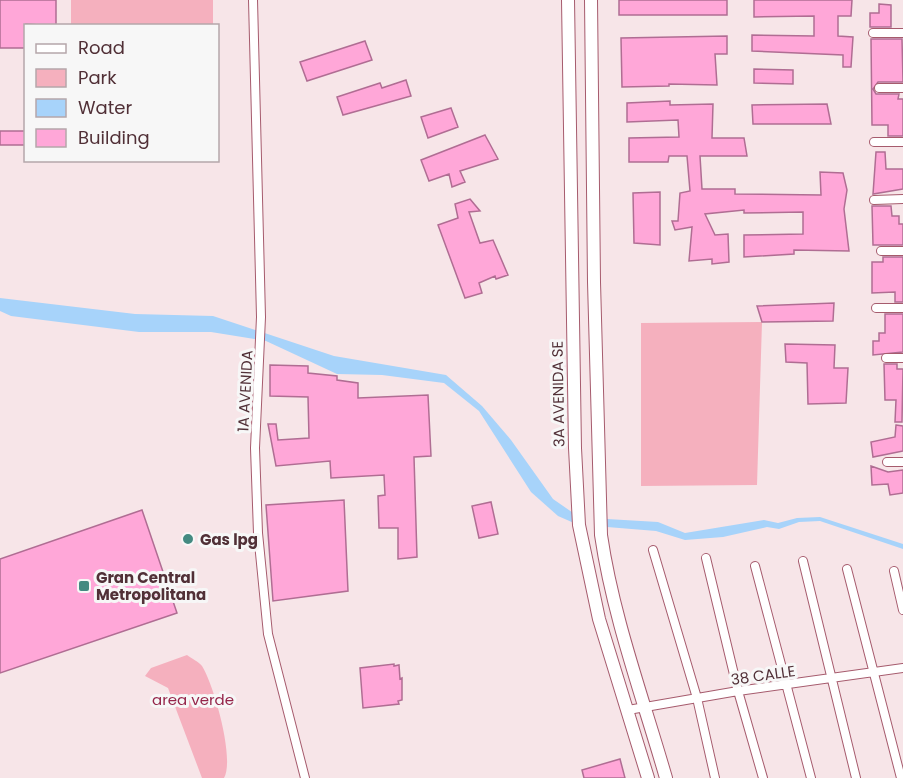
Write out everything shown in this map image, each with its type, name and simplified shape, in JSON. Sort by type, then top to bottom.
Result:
[{"type":"street","name":"1A AVENIDA","points":[[253,0],[261,317],[255,448],[258,533],[266,623],[305,778]]},
{"type":"street","name":"3A AVENIDA SE","points":[[568,0],[576,494],[584,554],[599,619],[648,778]]},
{"type":"street","points":[[591,0],[597,460],[601,535],[605,567],[617,613],[666,778]]},
{"type":"street","points":[[873,33],[903,33]]},
{"type":"street","points":[[879,88],[903,88]]},
{"type":"street","points":[[874,142],[903,142]]},
{"type":"street","points":[[874,200],[903,199]]},
{"type":"street","points":[[881,251],[903,251]]},
{"type":"street","points":[[876,308],[903,308]]},
{"type":"street","points":[[886,358],[903,358]]},
{"type":"street","points":[[887,462],[903,462]]},
{"type":"street","points":[[653,550],[698,698],[715,778]]},
{"type":"street","points":[[706,558],[738,691],[763,778]]},
{"type":"street","points":[[803,561],[856,778]]},
{"type":"street","points":[[754,566],[784,685],[811,778]]},
{"type":"street","points":[[847,569],[872,673],[901,778]]},
{"type":"street","points":[[894,571],[903,610]]},
{"type":"street","name":"38 CALLE","points":[[628,710],[738,691],[903,668]]},
{"type":"green space","points":[[71,0],[213,0],[213,24],[71,24]]},
{"type":"green space","points":[[762,322],[757,485],[641,486],[641,323]]},
{"type":"green space","name":"area verde","points":[[187,655],[202,666],[217,705],[227,755],[227,769],[224,778],[202,778],[168,688],[145,676],[151,668]]},
{"type":"water","points":[[0,298],[135,314],[213,316],[334,356],[446,375],[482,406],[511,440],[553,499],[579,517],[574,523],[558,516],[531,492],[479,411],[444,383],[382,375],[337,374],[266,341],[211,332],[139,332],[11,316],[0,311]]},
{"type":"water","points":[[820,517],[903,544],[903,549],[820,521],[799,522],[779,529],[767,527],[723,537],[685,540],[656,531],[607,527],[604,523],[607,519],[658,522],[685,533],[764,520],[778,523],[797,518]]},
{"type":"building","points":[[0,0],[56,0],[56,24],[24,24],[24,48],[0,48]]},
{"type":"building","points":[[619,0],[727,0],[727,15],[619,15]]},
{"type":"building","points":[[754,0],[852,0],[851,16],[838,16],[838,36],[853,37],[851,67],[843,67],[843,55],[752,51],[752,35],[814,36],[814,16],[754,17]]},
{"type":"building","points":[[879,4],[891,5],[891,27],[870,27],[870,13],[879,13]]},
{"type":"building","points":[[727,36],[727,54],[715,54],[717,85],[669,84],[669,86],[622,87],[621,38]]},
{"type":"building","points":[[871,39],[902,39],[903,82],[878,82],[873,89],[876,94],[899,94],[898,99],[903,99],[903,136],[888,136],[888,125],[872,125]]},
{"type":"building","points":[[365,41],[372,60],[307,81],[300,62]]},
{"type":"building","points":[[754,69],[793,70],[793,84],[754,83]]},
{"type":"building","points":[[406,80],[411,96],[343,115],[337,97],[380,83],[382,88]]},
{"type":"building","points":[[670,101],[670,105],[713,104],[712,138],[744,138],[747,156],[700,156],[702,189],[735,189],[735,194],[821,195],[820,172],[843,173],[847,190],[844,209],[849,251],[794,250],[794,254],[744,257],[744,235],[803,234],[803,212],[744,213],[744,210],[705,214],[715,235],[728,234],[729,262],[712,264],[712,259],[689,261],[692,227],[675,230],[672,221],[678,221],[680,193],[690,191],[687,156],[669,156],[668,162],[629,162],[629,138],[679,137],[678,120],[627,122],[627,103]]},
{"type":"building","points":[[827,104],[831,124],[753,124],[752,105]]},
{"type":"building","points":[[451,108],[458,127],[428,138],[421,117]]},
{"type":"building","points":[[0,131],[24,131],[24,145],[0,145]]},
{"type":"building","points":[[485,135],[498,159],[460,171],[465,182],[452,187],[449,174],[429,181],[421,160]]},
{"type":"building","points":[[876,152],[885,152],[886,169],[903,169],[903,189],[873,194]]},
{"type":"building","points":[[660,192],[660,245],[634,243],[633,193]]},
{"type":"building","points":[[470,199],[480,211],[469,212],[480,243],[493,240],[508,275],[496,279],[495,276],[479,283],[482,293],[465,298],[438,225],[458,218],[455,204]]},
{"type":"building","points":[[872,206],[891,206],[892,216],[899,216],[899,224],[903,224],[903,245],[873,245]]},
{"type":"building","points":[[883,257],[903,257],[903,302],[895,302],[895,292],[872,293],[872,262],[883,262]]},
{"type":"building","points":[[834,303],[833,321],[762,322],[757,306]]},
{"type":"building","points":[[885,314],[903,314],[903,352],[873,355],[873,341],[879,341],[879,333],[885,333]]},
{"type":"building","points":[[785,344],[835,345],[834,368],[848,368],[846,403],[808,404],[807,363],[786,362]]},
{"type":"building","points":[[884,364],[897,364],[897,369],[903,369],[902,422],[895,422],[896,400],[885,400]]},
{"type":"building","points":[[270,365],[308,366],[308,373],[337,376],[337,380],[358,383],[358,398],[428,395],[431,456],[414,457],[417,557],[398,559],[398,528],[379,528],[378,496],[385,495],[384,475],[331,478],[330,461],[276,466],[268,424],[276,424],[278,440],[309,438],[308,397],[270,396]]},
{"type":"building","points":[[896,425],[903,426],[903,451],[873,457],[871,442],[895,437]]},
{"type":"building","points":[[871,466],[888,472],[903,470],[903,493],[890,495],[888,484],[872,485]]},
{"type":"building","points":[[344,500],[348,591],[273,601],[266,505]]},
{"type":"building","points":[[491,502],[498,534],[479,538],[472,506]]},
{"type":"building","name":"Gran Central Metropolitana","points":[[142,510],[177,613],[0,673],[0,559]]},
{"type":"building","points":[[394,664],[394,666],[399,665],[400,679],[402,678],[402,700],[398,701],[399,704],[363,708],[360,668]]},
{"type":"building","points":[[620,759],[625,778],[584,778],[582,770]]},
{"type":"place","name":"Gas lpg","points":[[188,539]]},
{"type":"place","name":"Gran Central Metropolitana","points":[[84,586]]}]
